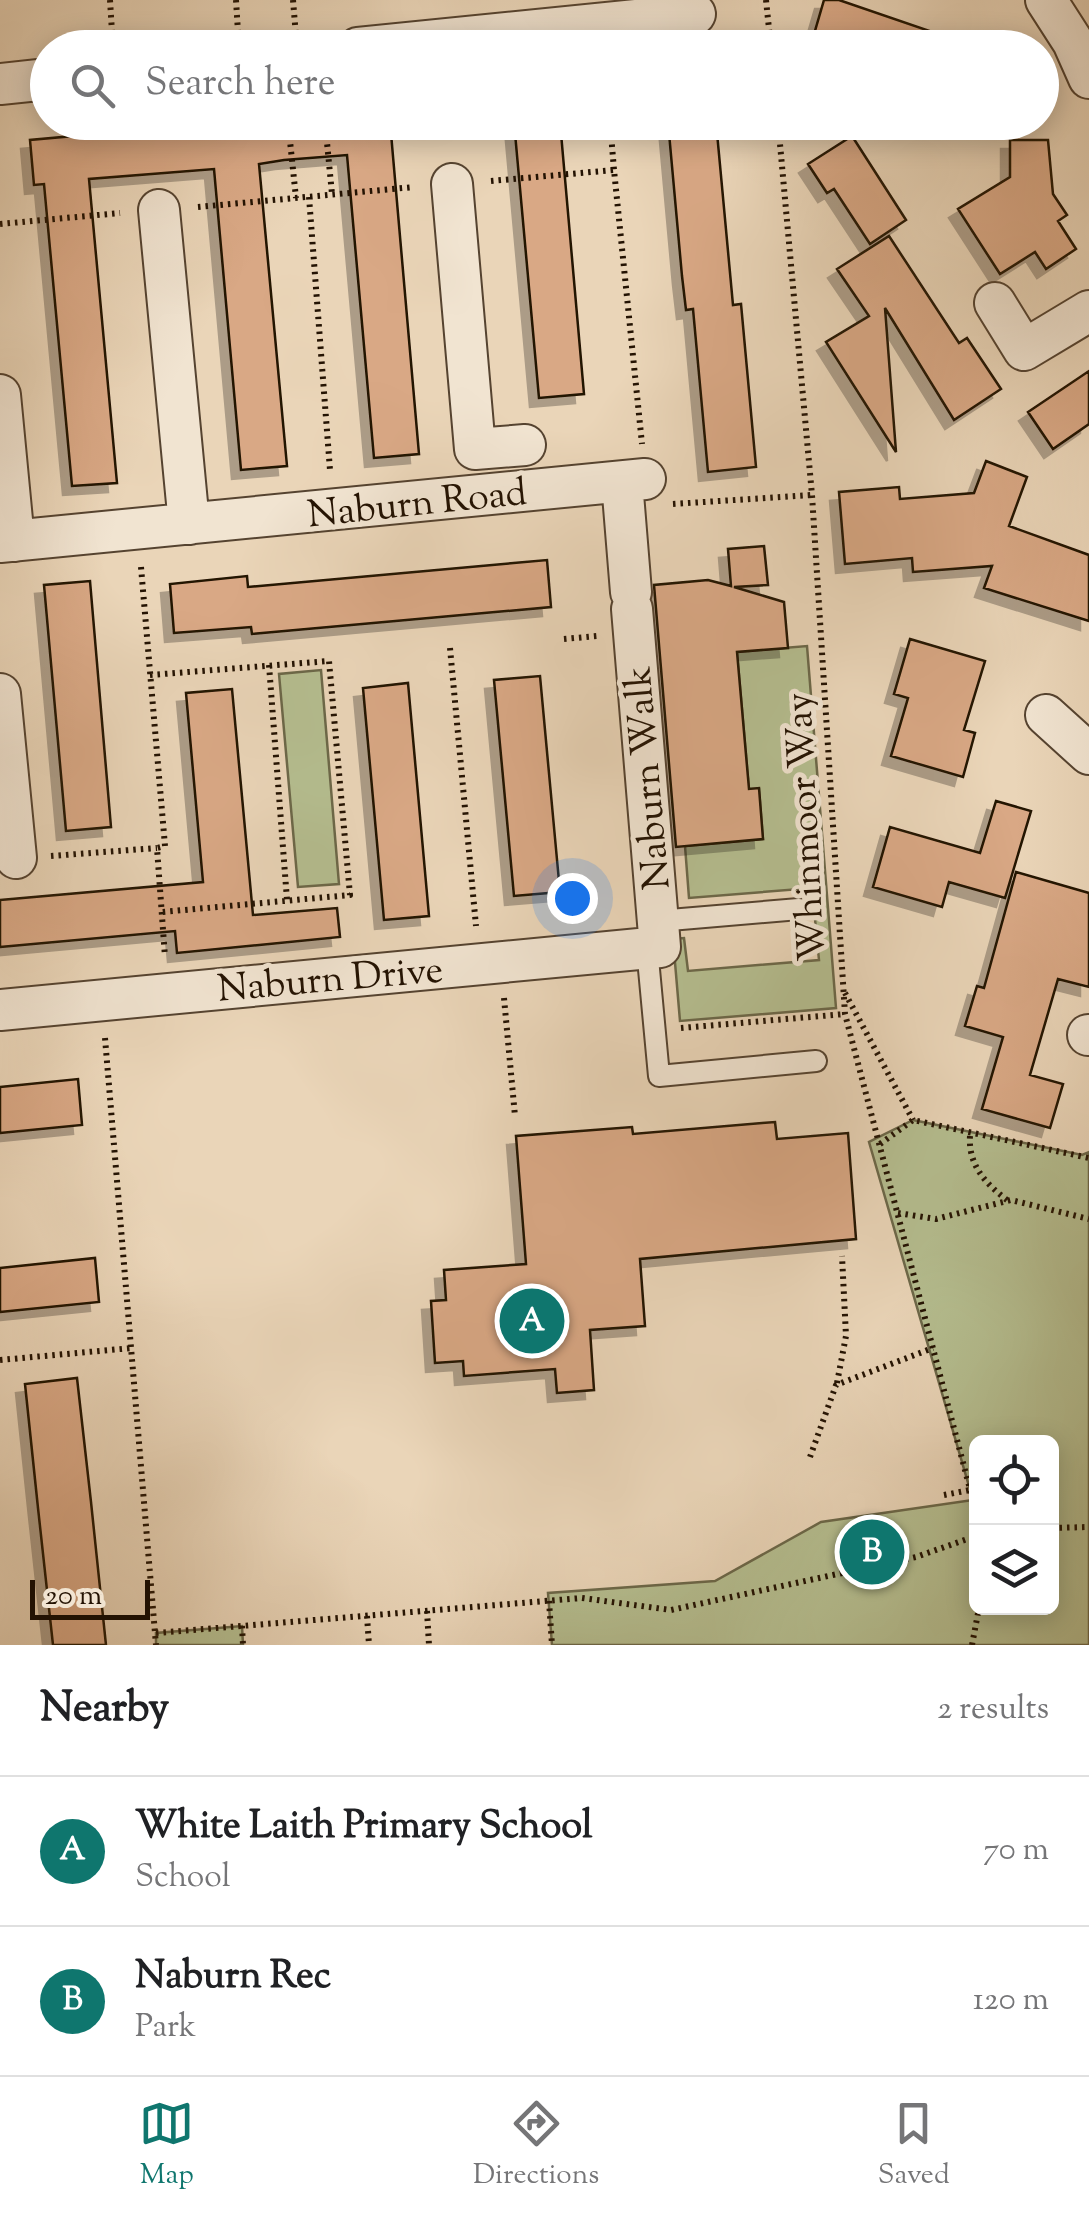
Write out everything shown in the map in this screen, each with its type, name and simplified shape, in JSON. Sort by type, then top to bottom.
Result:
[{"type":"street","points":[[1046,0],[1073,42],[1089,78]]},
{"type":"street","points":[[536,30],[695,14]]},
{"type":"street","points":[[0,84],[30,81]]},
{"type":"street","name":"Naburn Road","points":[[452,184],[475,448],[525,445]]},
{"type":"street","points":[[159,210],[189,524]]},
{"type":"street","points":[[995,303],[1024,350],[1089,311]]},
{"type":"street","points":[[0,395],[7,542]]},
{"type":"street","name":"Naburn Road","points":[[7,542],[634,481]]},
{"type":"street","name":"Naburn Walk","points":[[634,481],[632,600],[655,939]]},
{"type":"street","points":[[0,694],[16,858]]},
{"type":"street","points":[[1046,716],[1089,754]]},
{"type":"street","name":"Naburn Drive","points":[[0,1010],[490,963],[655,939]]},
{"type":"lane","points":[[799,909],[655,939],[659,1076],[816,1060]]},
{"type":"path","points":[[110,0],[112,30]]},
{"type":"path","points":[[236,0],[238,30]]},
{"type":"path","points":[[293,0],[296,30]]},
{"type":"path","points":[[766,0],[769,30]]},
{"type":"path","points":[[290,140],[296,198]]},
{"type":"path","points":[[328,140],[332,194]]},
{"type":"path","points":[[612,140],[614,170]]},
{"type":"path","name":"Whinmoor Way","points":[[780,140],[812,494],[845,1014],[969,1486]]},
{"type":"path","points":[[309,197],[334,510]]},
{"type":"path","points":[[634,481],[654,505],[812,494]]},
{"type":"path","points":[[16,858],[165,846],[138,529]]},
{"type":"path","points":[[450,648],[490,963],[515,1116]]},
{"type":"path","points":[[150,675],[329,661],[350,895],[162,912]]},
{"type":"path","points":[[269,665],[287,900]]},
{"type":"path","points":[[157,848],[168,993]]},
{"type":"path","points":[[842,987],[913,1120],[970,1136],[1089,1158]]},
{"type":"path","points":[[102,1000],[156,1645]]},
{"type":"path","points":[[655,1030],[845,1014]]},
{"type":"path","points":[[880,1144],[913,1120]]},
{"type":"path","points":[[970,1136],[983,1180],[1008,1201]]},
{"type":"path","points":[[898,1212],[936,1218],[1008,1201],[1089,1220]]},
{"type":"path","points":[[810,1457],[836,1384],[846,1336],[842,1256]]},
{"type":"path","points":[[0,1360],[132,1348]]},
{"type":"path","points":[[836,1384],[933,1348]]},
{"type":"path","points":[[944,1495],[969,1490]]},
{"type":"path","points":[[1059,1528],[1089,1527]]},
{"type":"path","points":[[156,1634],[582,1598],[671,1610],[916,1557],[969,1538]]},
{"type":"path","points":[[549,1601],[552,1645]]},
{"type":"path","points":[[427,1611],[429,1645]]},
{"type":"path","points":[[972,1645],[978,1615]]},
{"type":"path","points":[[367,1616],[369,1645]]},
{"type":"path","points":[[242,1626],[243,1645]]},
{"type":"green space","points":[[807,646],[836,1008],[680,1021],[673,939],[684,938],[688,971],[819,960],[812,888],[689,898],[685,846],[763,839],[759,789],[749,789],[737,652]]},
{"type":"green space","points":[[321,670],[339,884],[298,887],[279,674]]},
{"type":"green space","points":[[913,1120],[1082,1155],[1089,1152],[1089,1645],[552,1645],[548,1593],[715,1581],[821,1522],[969,1501],[969,1615],[1059,1615],[1059,1435],[969,1435],[969,1486],[869,1142]]},
{"type":"green space","points":[[242,1626],[243,1645],[156,1645],[156,1633]]},
{"type":"building","points":[[824,0],[839,0],[927,30],[815,30]]},
{"type":"building","points":[[30,140],[392,140],[419,454],[374,458],[347,155],[284,160],[259,164],[287,466],[241,470],[214,169],[89,179],[117,483],[72,486],[44,184],[34,185]]},
{"type":"building","points":[[516,140],[562,140],[584,394],[539,398]]},
{"type":"building","points":[[670,140],[718,140],[733,305],[741,304],[756,467],[708,472],[693,309],[686,310]]},
{"type":"building","points":[[846,140],[855,140],[906,220],[870,244],[834,189],[827,193],[808,164]]},
{"type":"building","points":[[1010,140],[1048,140],[1053,194],[1067,215],[1058,221],[1076,249],[1046,269],[1035,252],[1000,274],[958,209],[1010,177]]},
{"type":"building","points":[[889,236],[959,343],[967,338],[1001,389],[954,420],[885,308],[896,452],[826,342],[869,316],[837,269]]},
{"type":"building","points":[[1089,371],[1089,424],[1053,449],[1028,412]]},
{"type":"building","points":[[986,461],[1027,477],[1009,526],[1089,555],[1089,621],[984,588],[992,566],[913,572],[912,558],[845,564],[839,492],[899,487],[900,499],[974,493]]},
{"type":"building","points":[[764,546],[768,585],[734,587],[784,602],[788,648],[737,652],[749,789],[759,788],[763,839],[676,847],[654,585],[708,580],[731,586],[728,549]]},
{"type":"building","points":[[547,560],[551,607],[252,634],[251,627],[174,633],[170,584],[247,576],[248,587]]},
{"type":"building","points":[[90,581],[111,827],[66,831],[44,585]]},
{"type":"building","points":[[910,639],[985,661],[964,730],[975,733],[963,777],[891,756],[908,698],[894,694]]},
{"type":"building","points":[[540,676],[560,892],[514,896],[494,680]]},
{"type":"building","points":[[408,683],[429,916],[384,920],[363,688]]},
{"type":"building","points":[[232,689],[253,915],[337,908],[340,937],[177,953],[175,931],[0,947],[0,900],[203,882],[186,693]]},
{"type":"building","points":[[996,801],[1031,811],[1005,898],[949,882],[942,907],[873,887],[890,827],[980,853]]},
{"type":"building","points":[[1016,872],[1089,893],[1089,987],[1058,979],[1030,1075],[1063,1084],[1050,1128],[982,1109],[1003,1037],[965,1026],[977,986],[984,988]]},
{"type":"building","points":[[78,1079],[82,1125],[0,1133],[0,1087]]},
{"type":"building","points":[[775,1122],[777,1139],[848,1133],[856,1239],[640,1259],[645,1326],[590,1330],[594,1390],[557,1393],[555,1369],[464,1376],[463,1361],[435,1363],[431,1301],[446,1300],[444,1270],[526,1264],[516,1136],[632,1127],[633,1134]]},
{"type":"building","points":[[95,1258],[99,1302],[0,1312],[0,1268]]},
{"type":"building","points":[[77,1378],[106,1645],[53,1645],[38,1508],[25,1384]]},
{"type":"place","name":"White Laith Primary School","points":[[532,1321]]},
{"type":"place","name":"Naburn Rec","points":[[872,1552]]}]
